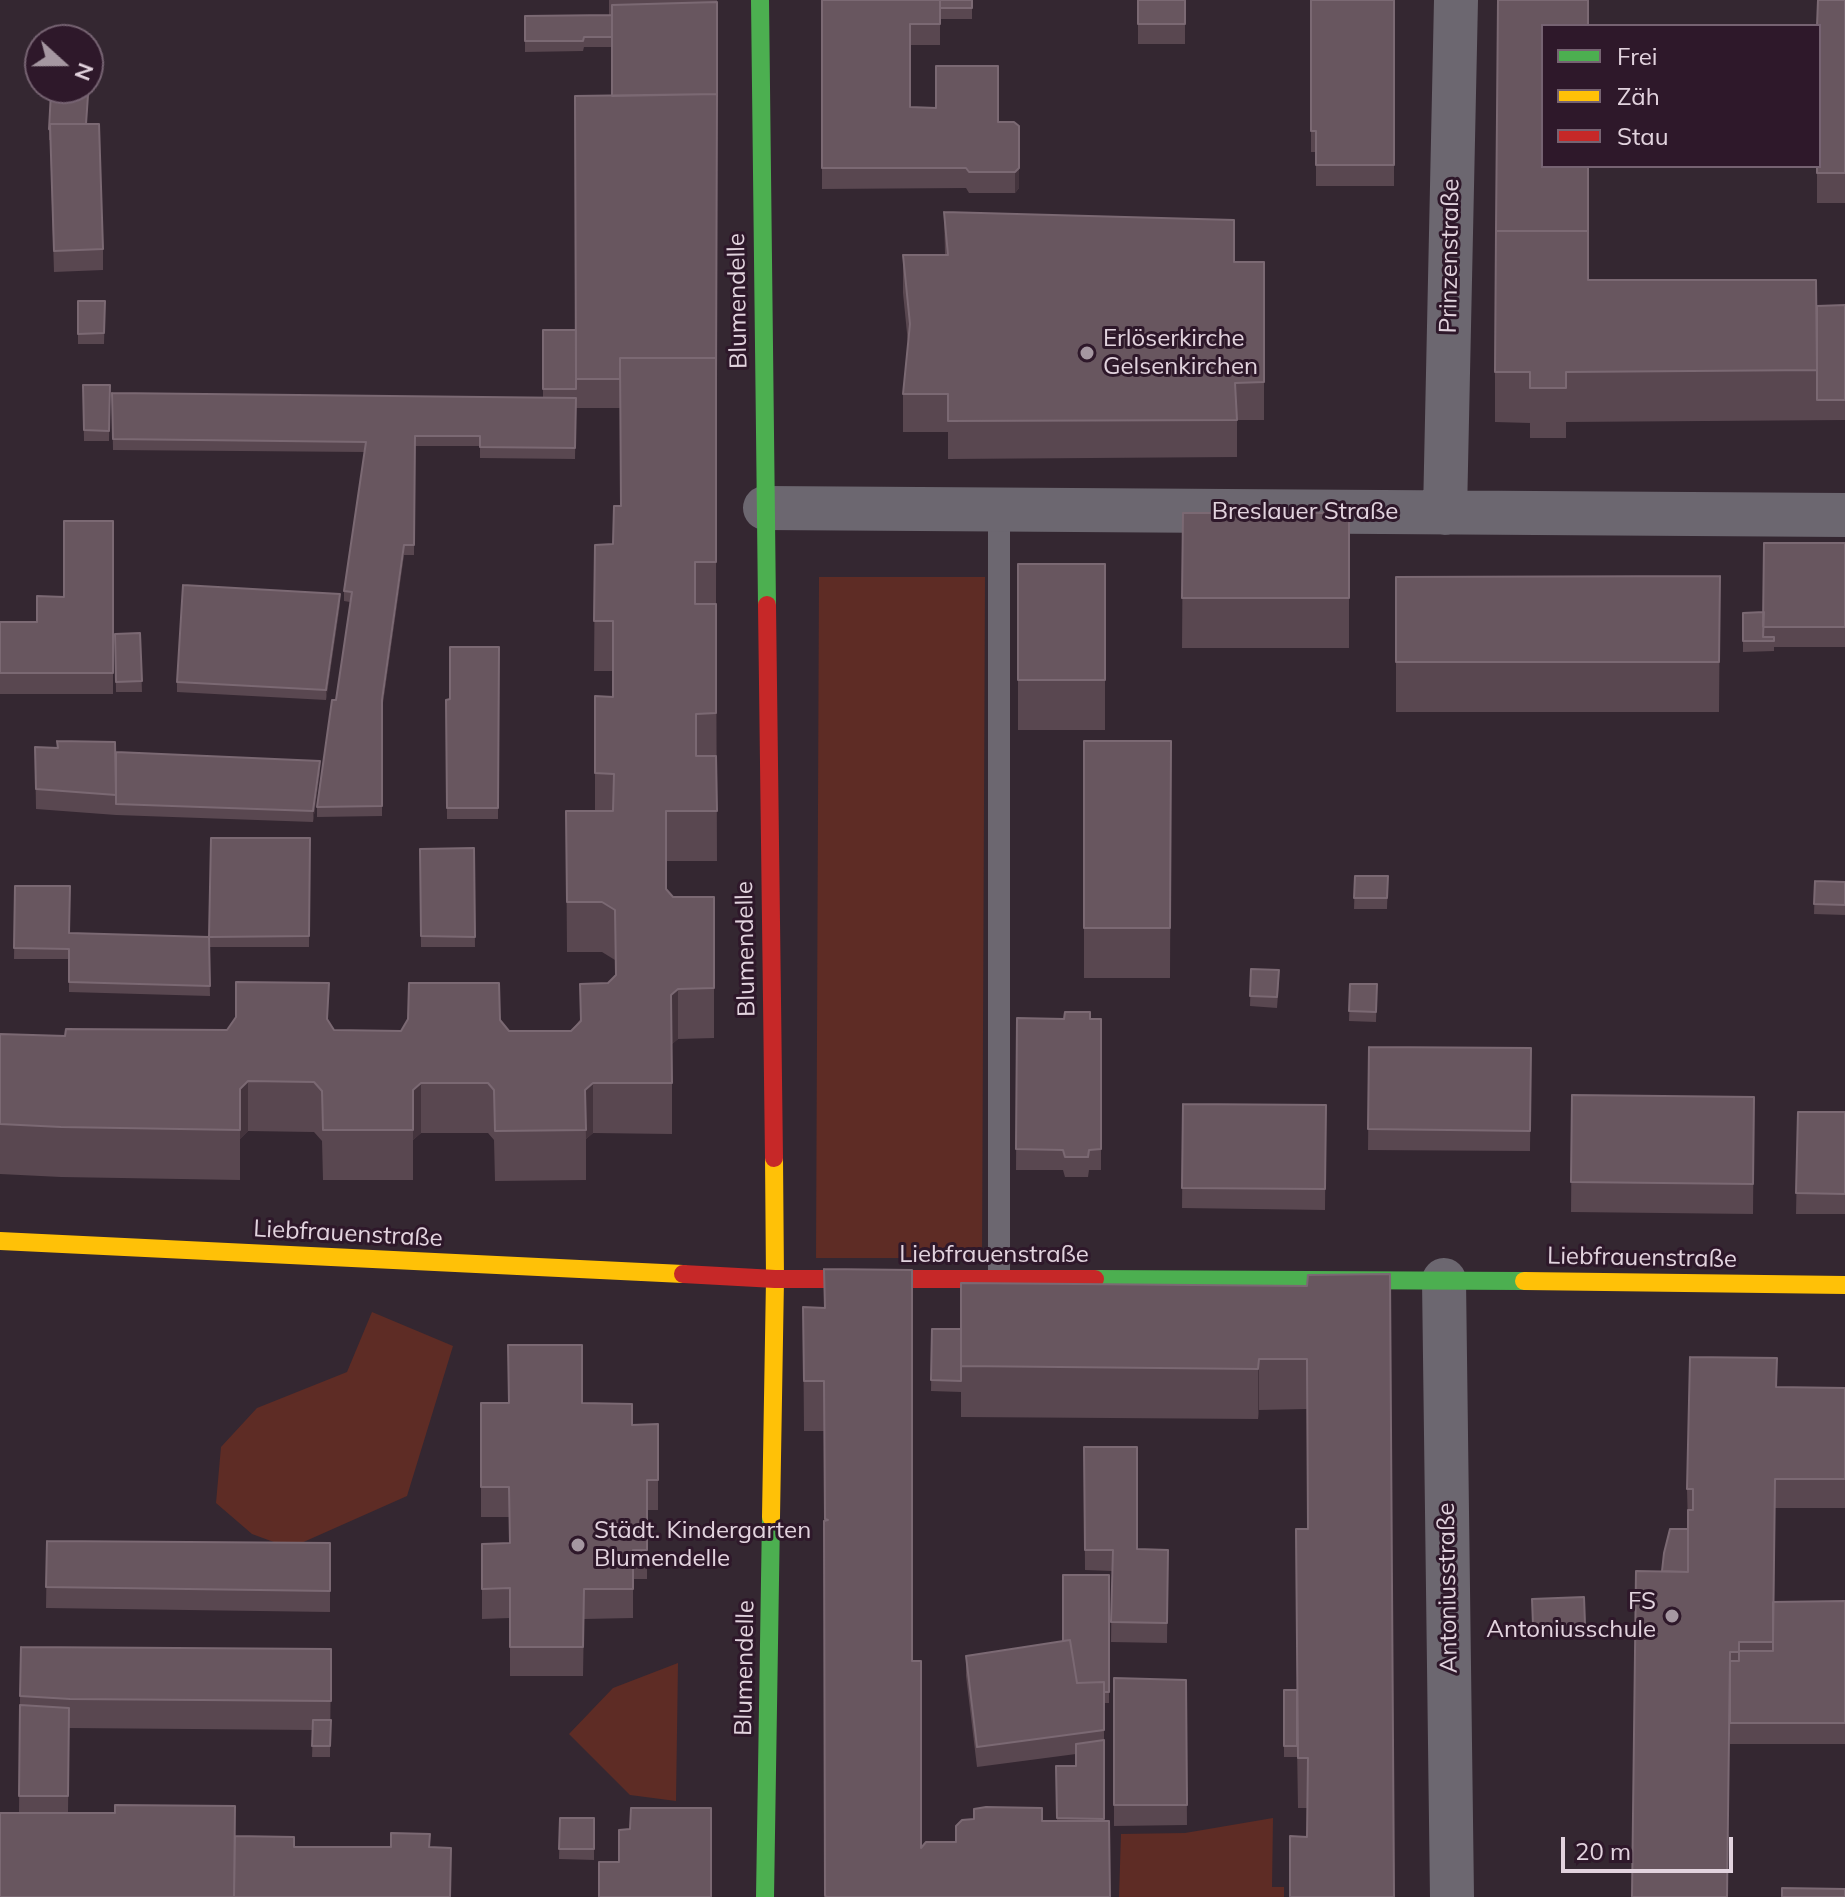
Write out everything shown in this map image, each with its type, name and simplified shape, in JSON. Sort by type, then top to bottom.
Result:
[{"type":"street","name":"Blumendelle","points":[[760,0],[775,1279],[765,1897]]},
{"type":"street","name":"Prinzenstraße","points":[[1445,513],[1456,0]]},
{"type":"street","name":"Breslauer Straße","points":[[765,508],[1845,515]]},
{"type":"street","name":"Liebfrauenstraße","points":[[0,1241],[775,1279],[1444,1280],[1845,1285]]},
{"type":"street","name":"Antoniusstraße","points":[[1444,1280],[1452,1897]]},
{"type":"lane","points":[[999,510],[999,1279]]},
{"type":"shaded area","points":[[819,577],[985,577],[982,1258],[816,1258]]},
{"type":"shaded area","points":[[372,1312],[453,1346],[407,1496],[290,1548],[252,1534],[216,1503],[221,1447],[257,1408],[347,1372]]},
{"type":"shaded area","points":[[678,1663],[676,1801],[630,1795],[569,1734],[613,1688]]},
{"type":"shaded area","points":[[1273,1818],[1272,1887],[1284,1887],[1284,1897],[1119,1897],[1121,1834],[1185,1833]]},
{"type":"building","points":[[822,0],[940,0],[940,24],[910,24],[910,107],[936,108],[936,66],[998,66],[998,122],[1014,122],[1019,126],[1019,168],[1015,172],[969,172],[966,168],[822,168]]},
{"type":"building","points":[[940,0],[972,0],[972,8],[940,8]]},
{"type":"building","points":[[1138,0],[1185,0],[1185,24],[1138,24]]},
{"type":"building","points":[[1311,0],[1394,0],[1394,165],[1316,165],[1316,131],[1311,131]]},
{"type":"building","points":[[1498,0],[1588,0],[1588,24],[1541,24],[1541,168],[1588,168],[1588,231],[1496,231]]},
{"type":"building","points":[[1818,0],[1845,0],[1845,173],[1817,173],[1817,168],[1821,168],[1821,24],[1817,24]]},
{"type":"building","points":[[717,2],[717,94],[612,96],[612,5]]},
{"type":"building","points":[[612,15],[612,37],[584,37],[583,41],[525,41],[525,16]]},
{"type":"building","points":[[717,94],[716,379],[716,358],[620,358],[620,379],[576,379],[575,96]]},
{"type":"building","points":[[50,104],[87,104],[86,124],[50,124],[49,129]]},
{"type":"building","points":[[50,124],[99,124],[103,249],[54,251]]},
{"type":"building","name":"Erlöserkirche Gelsenkirchen","points":[[944,212],[1234,220],[1234,262],[1264,262],[1264,382],[1235,383],[1237,420],[948,421],[948,394],[903,394],[910,324],[903,255],[948,255]]},
{"type":"building","points":[[1496,231],[1588,231],[1588,280],[1816,280],[1817,370],[1566,372],[1566,388],[1530,388],[1530,372],[1495,372]]},
{"type":"building","points":[[78,301],[105,301],[104,333],[78,334]]},
{"type":"building","points":[[1845,305],[1845,400],[1817,400],[1817,306]]},
{"type":"building","points":[[543,330],[576,330],[576,389],[543,389]]},
{"type":"building","points":[[620,358],[716,358],[716,562],[695,562],[695,604],[716,604],[716,713],[696,714],[696,756],[716,756],[717,811],[666,811],[666,889],[673,897],[714,897],[714,988],[678,989],[671,995],[672,1083],[593,1083],[585,1090],[586,1130],[495,1131],[494,1090],[488,1083],[421,1083],[413,1090],[413,1130],[323,1130],[322,1091],[314,1082],[248,1081],[240,1089],[240,1130],[0,1124],[0,1034],[65,1036],[66,1029],[227,1030],[236,1017],[236,982],[329,983],[327,1019],[334,1030],[401,1031],[408,1019],[409,983],[499,983],[500,1020],[509,1031],[571,1031],[581,1021],[580,984],[608,983],[616,975],[615,910],[602,902],[567,902],[566,811],[613,811],[614,774],[595,773],[595,696],[613,697],[613,621],[594,621],[595,545],[613,544],[614,506],[621,506]]},
{"type":"building","points":[[83,385],[110,385],[109,431],[84,430]]},
{"type":"building","points":[[112,393],[576,398],[575,448],[480,447],[480,436],[415,436],[414,545],[404,545],[382,700],[382,806],[317,807],[352,592],[344,591],[366,442],[113,439]]},
{"type":"building","points":[[1183,513],[1349,513],[1349,598],[1182,598]]},
{"type":"building","points":[[64,521],[113,521],[113,673],[0,673],[0,622],[37,622],[37,596],[64,597]]},
{"type":"building","points":[[1764,543],[1845,543],[1845,627],[1763,627]]},
{"type":"building","points":[[1018,564],[1105,564],[1105,680],[1018,680]]},
{"type":"building","points":[[1720,576],[1719,662],[1396,662],[1396,577]]},
{"type":"building","points":[[183,585],[340,594],[326,690],[177,682]]},
{"type":"building","points":[[1764,612],[1763,637],[1774,637],[1774,641],[1743,641],[1743,613]]},
{"type":"building","points":[[140,633],[142,681],[116,682],[115,634]]},
{"type":"building","points":[[450,647],[499,647],[498,808],[447,808],[446,700],[450,699]]},
{"type":"building","points":[[57,741],[115,742],[116,795],[36,789],[35,747],[58,748]]},
{"type":"building","points":[[1084,741],[1171,741],[1170,928],[1084,928]]},
{"type":"building","points":[[116,752],[320,761],[313,811],[116,804]]},
{"type":"building","points":[[211,838],[310,838],[309,936],[209,937]]},
{"type":"building","points":[[474,848],[475,937],[421,936],[420,849]]},
{"type":"building","points":[[1355,876],[1388,876],[1387,898],[1354,898]]},
{"type":"building","points":[[1815,881],[1845,882],[1845,905],[1814,904]]},
{"type":"building","points":[[15,886],[70,886],[69,933],[209,937],[210,986],[69,982],[69,949],[14,948]]},
{"type":"building","points":[[1251,969],[1279,970],[1277,997],[1250,996]]},
{"type":"building","points":[[1350,984],[1377,984],[1376,1012],[1349,1011]]},
{"type":"building","points":[[1065,1012],[1090,1012],[1090,1019],[1101,1019],[1101,1149],[1089,1150],[1088,1157],[1065,1157],[1063,1150],[1016,1149],[1017,1018],[1064,1019]]},
{"type":"building","points":[[1369,1047],[1531,1048],[1530,1131],[1368,1129]]},
{"type":"building","points":[[1572,1095],[1754,1097],[1753,1184],[1571,1182]]},
{"type":"building","points":[[1183,1104],[1326,1105],[1325,1189],[1182,1188]]},
{"type":"building","points":[[1798,1112],[1845,1112],[1845,1194],[1796,1193]]},
{"type":"building","points":[[824,1269],[912,1270],[912,1661],[921,1661],[921,1848],[926,1842],[956,1842],[956,1826],[962,1820],[974,1819],[974,1809],[986,1807],[1042,1808],[1042,1821],[1109,1821],[1110,1897],[825,1895],[824,1521],[828,1520],[825,1519],[824,1381],[804,1381],[803,1307],[825,1308]]},
{"type":"building","points":[[1390,1274],[1394,1897],[1290,1897],[1290,1836],[1307,1837],[1308,1758],[1298,1758],[1296,1529],[1308,1529],[1307,1359],[1259,1359],[1258,1369],[961,1366],[961,1283],[1307,1286],[1308,1275]]},
{"type":"building","points":[[932,1329],[961,1329],[961,1381],[931,1380]]},
{"type":"building","name":"Städt. Kindergarten Blumendelle","points":[[508,1345],[582,1345],[582,1403],[632,1404],[632,1425],[658,1424],[658,1480],[647,1480],[647,1550],[633,1550],[633,1589],[584,1589],[583,1647],[510,1647],[510,1588],[482,1589],[482,1544],[510,1543],[509,1487],[481,1487],[481,1403],[509,1403]]},
{"type":"building","points":[[1690,1357],[1777,1358],[1776,1387],[1845,1388],[1845,1479],[1775,1479],[1773,1642],[1739,1642],[1739,1652],[1730,1652],[1727,1897],[1632,1897],[1636,1571],[1688,1572],[1688,1510],[1693,1510],[1693,1489],[1687,1489]]},
{"type":"building","points":[[1084,1447],[1137,1447],[1137,1549],[1168,1550],[1167,1623],[1111,1622],[1113,1550],[1085,1550]]},
{"type":"building","points":[[1670,1529],[1688,1529],[1688,1572],[1662,1571]]},
{"type":"building","points":[[47,1541],[330,1543],[330,1591],[46,1587]]},
{"type":"building","points":[[1063,1575],[1109,1575],[1109,1692],[1104,1692],[1104,1682],[1077,1683],[1070,1640],[1063,1641]]},
{"type":"building","points":[[1584,1597],[1585,1624],[1533,1625],[1532,1599]]},
{"type":"building","points":[[1845,1601],[1845,1723],[1730,1723],[1730,1661],[1739,1661],[1739,1651],[1773,1651],[1773,1602]]},
{"type":"building","points":[[1070,1640],[1077,1683],[1104,1682],[1104,1730],[977,1747],[966,1656]]},
{"type":"building","points":[[21,1647],[331,1649],[331,1701],[20,1696]]},
{"type":"building","points":[[1114,1678],[1186,1680],[1187,1805],[1114,1805]]},
{"type":"building","points":[[1284,1690],[1297,1690],[1297,1746],[1284,1746]]},
{"type":"building","points":[[20,1705],[69,1708],[68,1796],[19,1796]]},
{"type":"building","points":[[313,1720],[331,1720],[330,1746],[312,1746]]},
{"type":"building","points":[[1104,1740],[1104,1819],[1057,1818],[1056,1766],[1076,1766],[1076,1744]]},
{"type":"building","points":[[115,1805],[235,1806],[234,1897],[0,1897],[0,1813],[115,1813]]},
{"type":"building","points":[[631,1808],[711,1808],[711,1897],[599,1897],[599,1862],[619,1862],[619,1830],[630,1829]]},
{"type":"building","points":[[560,1818],[594,1818],[594,1849],[559,1849]]},
{"type":"building","points":[[391,1833],[430,1834],[429,1847],[451,1848],[450,1897],[234,1897],[235,1836],[294,1837],[294,1847],[391,1847]]},
{"type":"building","points":[[1782,1888],[1845,1889],[1845,1897],[1782,1897]]},
{"type":"traffic: fast","points":[[760,0],[767,605]]},
{"type":"traffic: fast","points":[[1095,1279],[1524,1281]]},
{"type":"traffic: fast","points":[[765,1897],[771,1517]]},
{"type":"traffic: slow","points":[[771,1517],[774,1158]]},
{"type":"traffic: slow","points":[[0,1241],[683,1274]]},
{"type":"traffic: slow","points":[[1524,1281],[1845,1285]]},
{"type":"traffic: jam","points":[[767,605],[774,1158]]},
{"type":"traffic: jam","points":[[683,1274],[775,1279],[1095,1279]]},
{"type":"place","name":"Erlöserkirche Gelsenkirchen","points":[[1087,353]]},
{"type":"place","name":"Städt. Kindergarten Blumendelle","points":[[578,1545]]},
{"type":"place","name":"FS Antoniusschule","points":[[1672,1616]]}]
